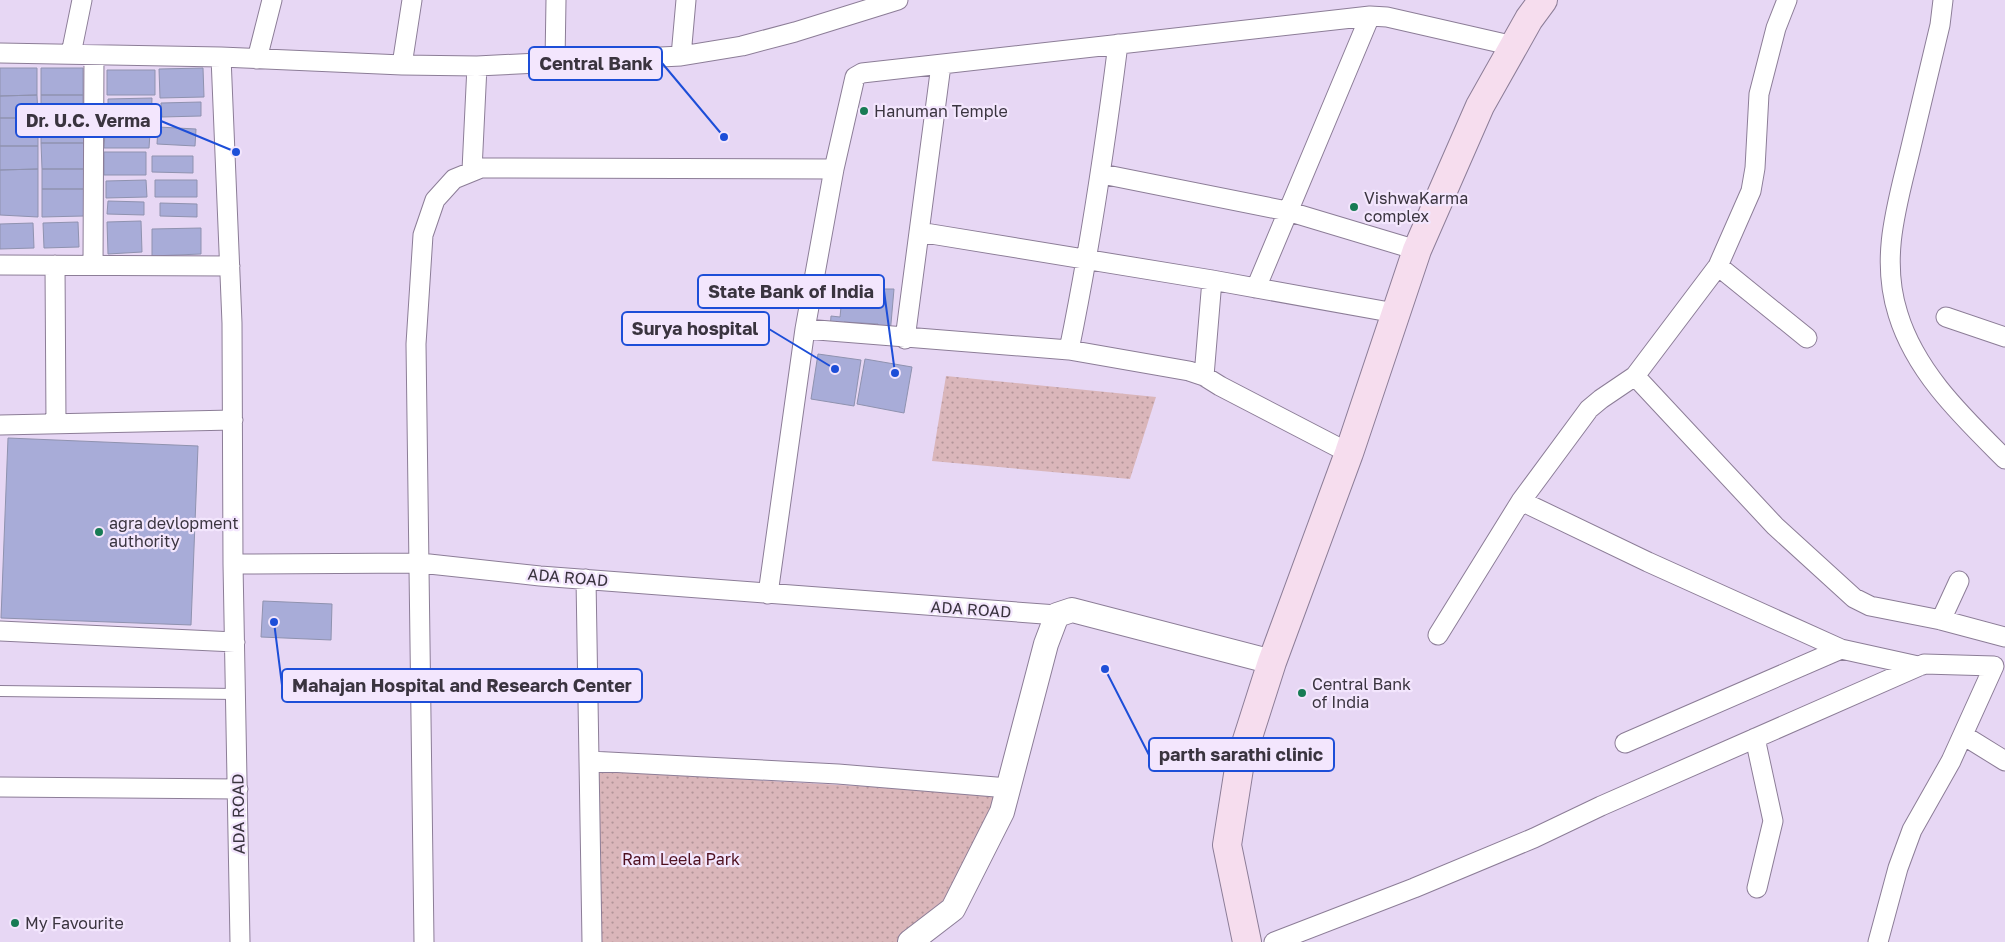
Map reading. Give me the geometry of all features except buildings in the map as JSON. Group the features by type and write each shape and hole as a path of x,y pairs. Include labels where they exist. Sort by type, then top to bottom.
{"main road":[{"path":"1247,942 1227,845 1240,762 1272,662 1349,453 1417,250 1480,106 1543,0"}],"street":[{"path":"71,54 82,0"},
{"path":"257,59 272,0"},
{"path":"402,65 412,0"},
{"path":"555,62 556,0"},
{"path":"681,56 686,0"},
{"path":"0,53 221,57 402,65 477,66 681,56 768,39 898,0"},
{"path":"1438,635 1521,501 1589,409 1635,376 1718,266 1751,190 1755,168 1759,94 1776,28 1787,0"},
{"path":"1943,0 1940,25 1891,226 1889,276 1898,315 1922,365 1957,411 2005,459"},
{"path":"768,594 805,330 834,169 855,77 862,73 1370,16 1387,17 1514,46"},
{"path":"1256,288 1286,212 1370,16"},
{"path":"1069,350 1088,260 1102,174 1118,44"},
{"path":"93,265 94,55"},
{"path":"221,57 230,266 233,564"},
{"path":"905,339 941,65"},
{"path":"472,170 477,66"},
{"path":"424,942 416,344 423,235 435,200 454,179 472,170 834,169"},
{"path":"1102,174 1286,212 1417,250"},
{"path":"919,232 1212,280 1395,313"},
{"path":"0,265 230,266"},
{"path":"55,265 56,424"},
{"path":"1718,266 1807,338"},
{"path":"1204,376 1212,280"},
{"path":"1946,317 2005,337"},
{"path":"805,330 1069,350 1189,371 1204,376 1349,453"},
{"path":"1635,376 1775,526 1854,598 1870,606 1941,620 2005,637"},
{"path":"0,425 233,420"},
{"path":"1521,501 1648,562 1842,650 1918,666 1924,664 2000,660 1944,774 1912,830 1898,868 1878,942"},
{"name":"ADA ROAD","path":"240,942 233,564 420,563 768,594 1057,615 1072,610 1272,662"},
{"path":"586,579 592,942"},
{"path":"1941,620 1960,581"},
{"path":"910,942 953,909 1002,812 1046,644 1057,615"},
{"path":"0,631 235,642"},
{"path":"1625,743 1842,650"},
{"path":"1274,942 1414,888 1534,838 1924,664"},
{"path":"1963,735 2005,761"},
{"path":"1755,738 1773,821 1757,888"},
{"path":"589,761 838,774 1008,788"},
{"path":"0,787 238,789"}],"lane":[{"path":"0,691 236,694"}],"green space":[{"path":"946,376 1156,397 1130,479 932,461"},
{"name":"Ram Leela Park","path":"598,771 997,794 947,909 902,942 599,942"}],"place":[{"name":"Hanuman Temple","path":"864,111"},
{"name":"Central Bank","path":"724,137"},
{"name":"Dr. U.C. Verma","path":"236,152"},
{"name":"VishwaKarma complex","path":"1354,207"},
{"name":"Surya hospital","path":"835,369"},
{"name":"State Bank of India","path":"895,373"},
{"name":"agra devlopment authority","path":"99,532"},
{"name":"Mahajan Hospital and Research Center","path":"274,622"},
{"name":"parth sarathi clinic","path":"1105,669"},
{"name":"Central Bank of India","path":"1302,693"},
{"name":"My Favourite","path":"15,923"}]}
